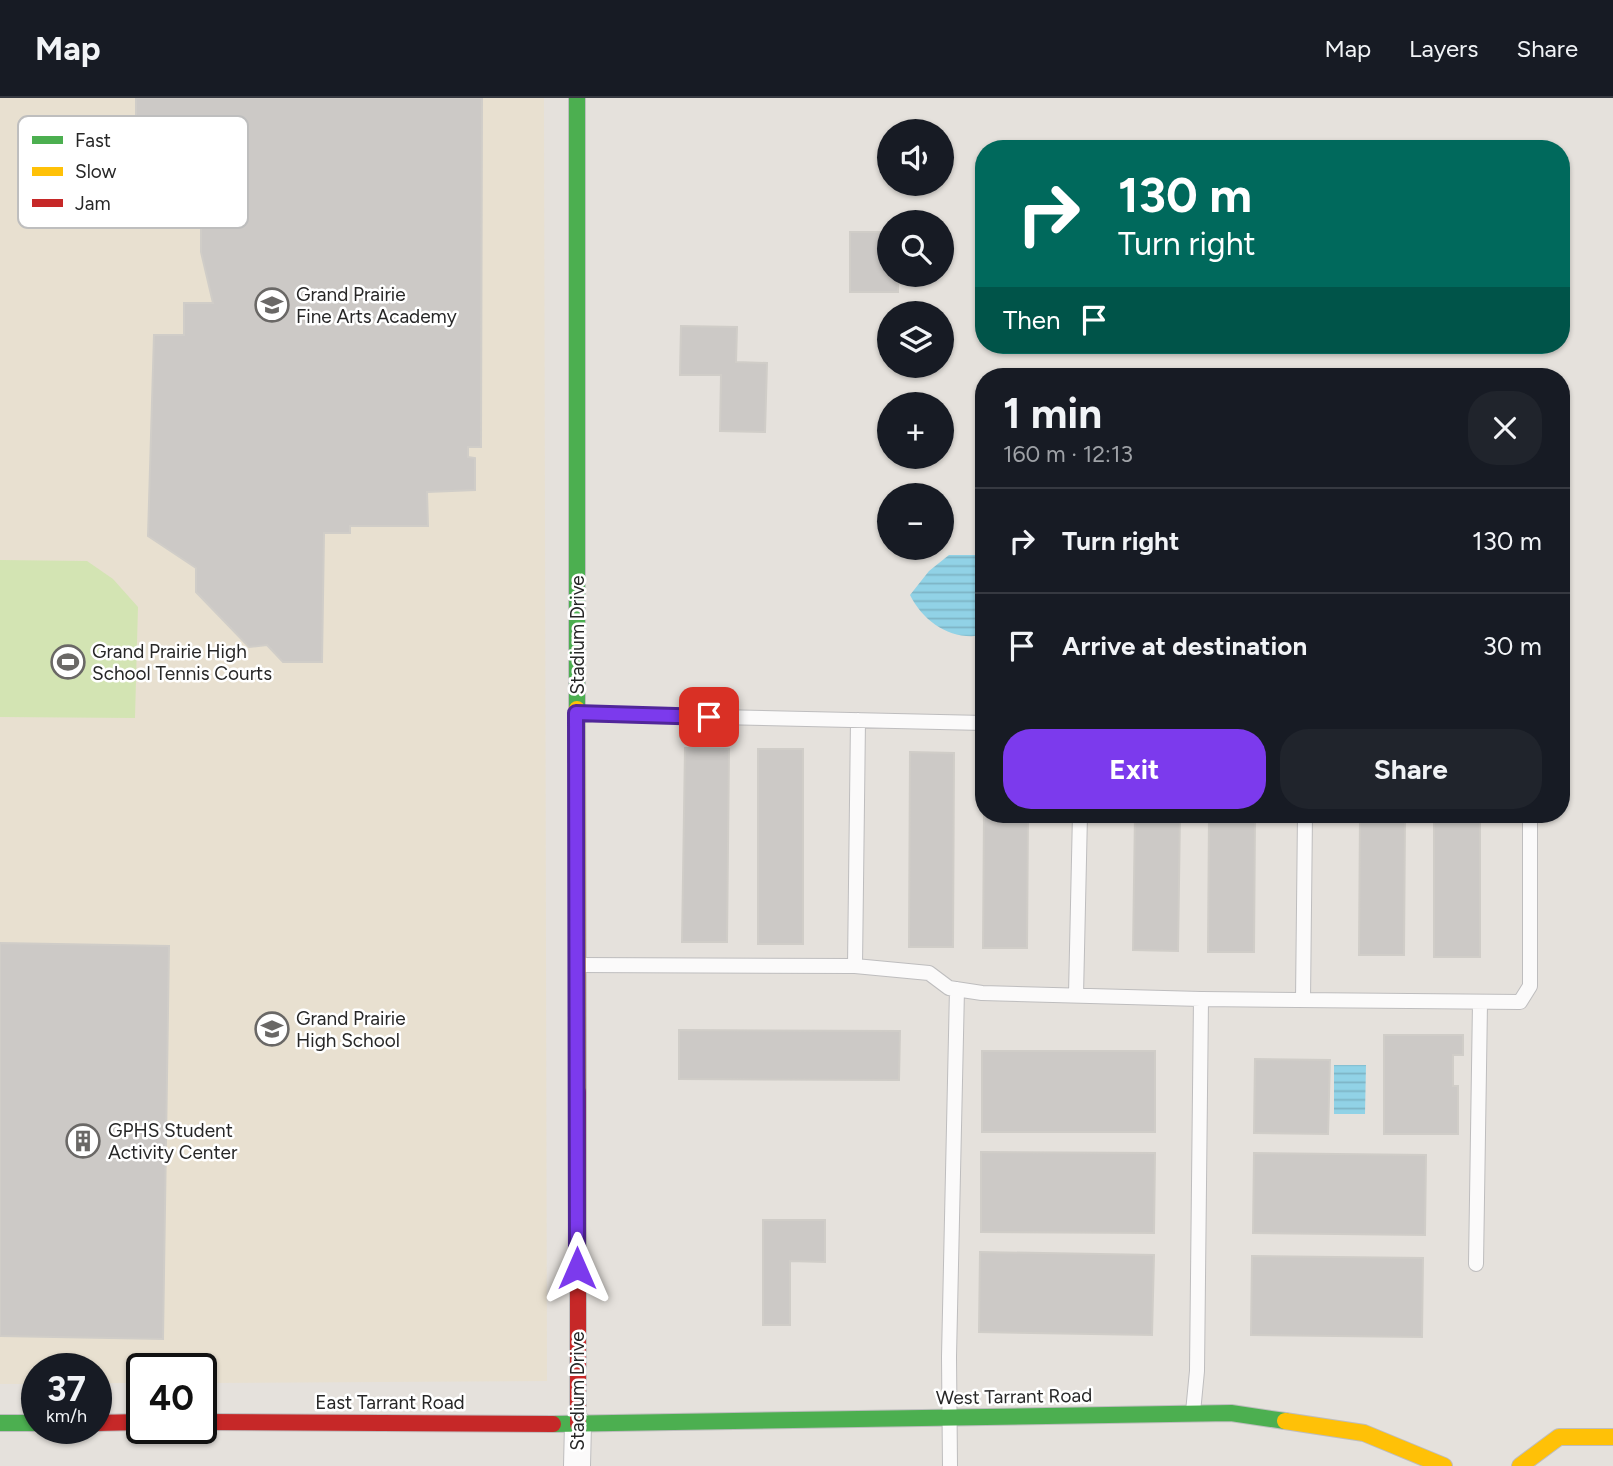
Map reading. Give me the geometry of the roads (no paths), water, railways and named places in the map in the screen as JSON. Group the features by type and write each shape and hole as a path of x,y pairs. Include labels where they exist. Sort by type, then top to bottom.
{"street":[{"name":"Stadium Drive","path":"577,98 578,1466"},
{"name":"West Tarrant Road","path":"578,1424 1231,1413 1364,1433 1444,1466"},
{"name":"East Tarrant Road","path":"217,1422 578,1424"},
{"path":"0,1423 21,1423"},
{"path":"1520,1466 1559,1437 1613,1437"}],"lane":[{"path":"576,713 975,723"},
{"path":"855,966 858,720"},
{"path":"1076,995 1080,823"},
{"path":"1303,1000 1305,823"},
{"path":"577,965 855,966 929,973 949,988 982,993 1201,999 1520,1002 1530,986 1530,823"},
{"path":"950,1466 948,1418 957,989"},
{"path":"1193,1414 1196,1371 1201,999"},
{"path":"1476,1264 1480,1003"}],"water":[{"path":"954,555 975,555 975,636 960,635 940,628 923,614 910,595 929,571 943,560 954,560"},
{"path":"1334,1065 1366,1065 1365,1114 1334,1114"}],"place":[{"name":"Grand Prairie Fine Arts Academy","path":"272,305"},
{"name":"Grand Prairie High School Tennis Courts","path":"68,662"},
{"name":"Grand Prairie High School","path":"272,1029"},
{"name":"GPHS Student Activity Center","path":"83,1141"}]}
